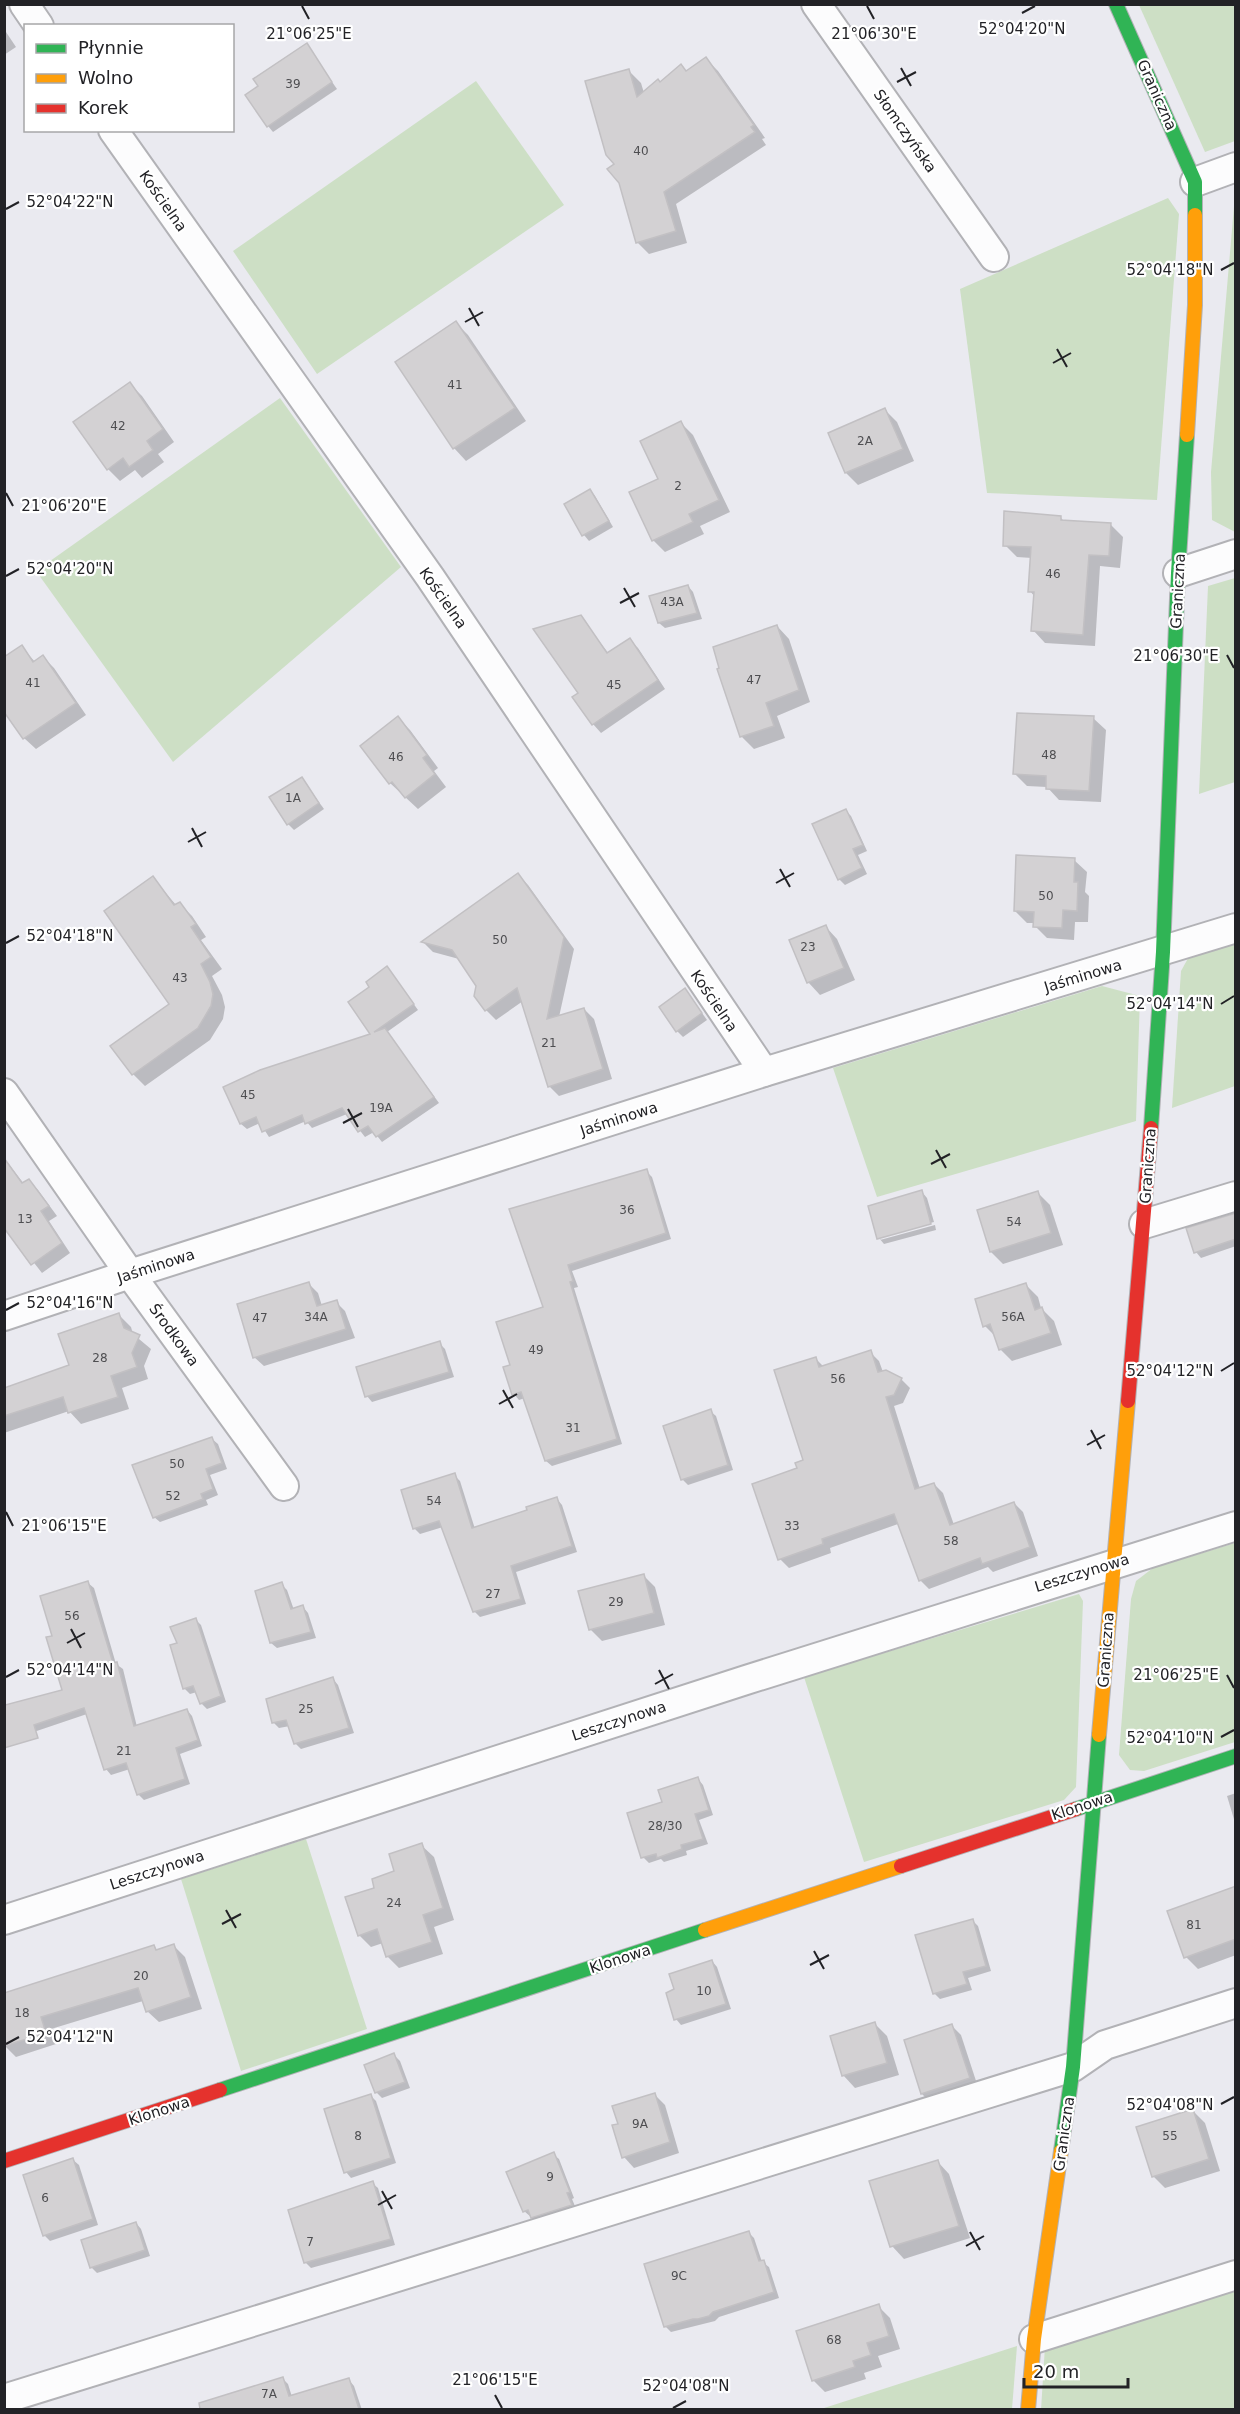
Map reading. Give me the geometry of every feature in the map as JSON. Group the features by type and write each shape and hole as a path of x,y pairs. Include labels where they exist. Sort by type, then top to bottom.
{"street":[{"path":"24,4 38,24"},
{"name":"Słomczyńska","path":"816,4 994,257"},
{"name":"Graniczna","path":"1028,2409 1034,2339 1073,2067 1113,1563 1144,1224 1163,952 1178,573 1195,305 1195,182 1116,4"},
{"name":"Kościelna","path":"114,132 430,577 727,1021 764,1072"},
{"path":"1195,182 1236,167"},
{"path":"1178,573 1236,554"},
{"name":"Jaśminowa","path":"4,1316 764,1072 1236,928"},
{"name":"Środkowa","path":"4,1093 130,1274 284,1486"},
{"path":"1144,1224 1236,1196"},
{"name":"Leszczynowa","path":"4,1920 746,1680 1236,1526"},
{"name":"Klonowa","path":"4,2161 1236,1756"},
{"path":"4,2399 1073,2067 1105,2045 1236,2003"},
{"path":"1034,2339 1236,2274"}],"green space":[{"path":"1139,5 1235,5 1235,141 1205,152"},
{"path":"476,81 564,205 317,374 233,251"},
{"path":"1235,195 1235,532 1212,520 1211,472"},
{"path":"1168,198 1179,214 1157,500 987,493 960,289"},
{"path":"280,398 401,567 173,762 36,571"},
{"path":"1235,578 1235,782 1199,794 1208,586"},
{"path":"1235,939 1235,1086 1172,1108 1181,971 1191,953"},
{"path":"1102,986 1140,996 1136,1121 877,1197 833,1068"},
{"path":"1235,1543 1235,1742 1144,1771 1130,1770 1119,1755 1131,1599 1136,1581 1153,1568"},
{"path":"1079,1594 1083,1601 1076,1787 1064,1800 864,1862 804,1677"},
{"path":"306,1839 367,2029 241,2071 181,1879"},
{"path":"1235,2286 1235,2409 1041,2410 1045,2346"},
{"path":"1017,2346 1012,2409 821,2409"}],"building":[{"path":"307,43 332,82 267,127 245,95 258,86 253,79"},
{"path":"706,57 754,125 751,127 755,132 664,192 676,231 636,243 619,183 607,169 614,164 606,155 585,81 629,69 637,97 658,79 660,82 681,64 686,71"},
{"path":"456,321 515,408 453,449 395,362"},
{"path":"130,382 163,429 147,441 153,450 129,467 123,458 107,470 73,422"},
{"path":"885,408 903,449 845,473 828,433"},
{"path":"681,421 719,500 689,514 693,522 652,541 629,492 658,479 640,441"},
{"path":"590,489 609,521 582,536 564,504"},
{"path":"1004,511 1061,516 1061,520 1111,523 1109,556 1089,555 1083,635 1031,631 1034,592 1028,592 1031,547 1003,546"},
{"path":"688,585 697,613 658,623 649,596"},
{"path":"581,615 607,653 630,638 658,680 592,725 572,697 578,693 533,629"},
{"path":"777,625 799,690 766,703 774,726 740,737 717,669 719,668 713,647"},
{"path":"22,645 33,662 43,655 76,703 23,739 4,712 4,657"},
{"path":"1017,713 1094,716 1089,791 1046,789 1046,776 1013,774"},
{"path":"398,716 427,755 423,758 435,774 405,798 392,782 389,784 360,746"},
{"path":"302,777 319,803 287,825 269,797"},
{"path":"846,809 863,845 853,849 862,868 838,880 812,824"},
{"path":"1016,855 1075,858 1074,882 1078,882 1077,911 1063,910 1062,928 1033,927 1034,912 1014,911"},
{"path":"518,873 564,937 547,1019 584,1008 603,1069 548,1087 517,988 485,1011 474,996 476,986 452,950 421,942"},
{"path":"153,876 174,905 180,902 196,924 191,927 211,957 201,964 213,994 211,1006 198,1028 132,1075 110,1046 169,1004 104,911"},
{"path":"826,925 844,968 807,983 789,940"},
{"path":"387,966 414,1004 374,1032 385,1028 434,1097 376,1137 368,1126 358,1132 342,1108 305,1124 302,1115 262,1132 256,1117 240,1124 223,1087 260,1070 370,1034 348,1002 369,987 366,982"},
{"path":"685,988 702,1013 676,1032 659,1007"},
{"path":"4,1158 22,1183 29,1179 49,1206 41,1211 62,1243 31,1265 4,1228"},
{"path":"647,1169 666,1233 568,1265 573,1281 570,1282 617,1439 545,1461 521,1392 512,1395 503,1367 510,1365 496,1322 543,1307 509,1209"},
{"path":"922,1190 931,1224 877,1239 868,1206"},
{"path":"1038,1191 1051,1233 990,1252 977,1210"},
{"path":"1236,1213 1236,1239 1194,1253 1186,1228"},
{"path":"309,1282 317,1306 337,1300 346,1329 253,1358 237,1304"},
{"path":"1026,1283 1035,1310 1042,1307 1051,1333 999,1350 990,1324 983,1327 975,1299"},
{"path":"119,1313 124,1328 140,1335 132,1353 137,1367 111,1376 118,1397 68,1413 63,1397 4,1416 4,1388 69,1365 58,1334"},
{"path":"440,1341 449,1372 365,1397 356,1367"},
{"path":"871,1350 878,1372 886,1370 902,1378 894,1395 886,1397 915,1489 934,1483 950,1525 1014,1502 1030,1547 982,1564 980,1558 919,1581 894,1514 822,1539 823,1544 778,1560 752,1484 797,1468 795,1463 803,1460 774,1370 816,1357 819,1367"},
{"path":"711,1409 728,1465 681,1480 663,1426"},
{"path":"212,1437 222,1463 206,1469 213,1489 201,1494 203,1499 153,1518 132,1465"},
{"path":"455,1473 472,1528 527,1510 526,1507 557,1497 572,1546 511,1566 521,1599 473,1612 439,1521 413,1529 401,1490"},
{"path":"644,1574 654,1613 589,1630 578,1591"},
{"path":"88,1581 113,1663 117,1662 134,1726 187,1709 198,1740 176,1748 185,1779 137,1795 126,1763 104,1770 84,1708 34,1725 38,1738 4,1748 5,1705 62,1690 46,1637 52,1636 40,1596"},
{"path":"282,1582 291,1609 303,1605 311,1632 270,1643 255,1591"},
{"path":"196,1618 221,1696 200,1704 193,1686 183,1689 170,1645 177,1643 170,1627"},
{"path":"333,1677 349,1728 294,1744 286,1720 272,1723 266,1699"},
{"path":"698,1777 709,1810 695,1814 703,1839 681,1845 682,1849 657,1858 656,1854 641,1858 627,1813 662,1802 658,1790"},
{"path":"422,1843 443,1908 423,1915 432,1942 386,1957 377,1929 358,1936 345,1897 374,1888 372,1879 394,1871 389,1854"},
{"path":"1236,1886 1236,1939 1184,1958 1167,1911"},
{"path":"973,1919 986,1966 963,1972 967,1984 933,1994 915,1935"},
{"path":"174,1944 191,1997 146,2012 138,1988 41,2017 46,2033 4,2046 4,1993 154,1945 156,1950"},
{"path":"712,1960 726,2004 674,2020 666,1993 674,1989 669,1974"},
{"path":"875,2022 887,2063 842,2076 830,2036"},
{"path":"952,2024 970,2078 921,2094 904,2040"},
{"path":"394,2053 405,2082 375,2093 364,2065"},
{"path":"655,2093 670,2142 622,2158 612,2125 618,2124 612,2106"},
{"path":"371,2094 391,2158 344,2173 324,2109"},
{"path":"1193,2109 1209,2159 1152,2177 1136,2127"},
{"path":"554,2152 570,2192 567,2193 572,2205 531,2218 528,2210 523,2212 506,2172"},
{"path":"73,2158 93,2219 43,2236 23,2175"},
{"path":"938,2160 959,2226 890,2247 869,2181"},
{"path":"373,2181 391,2239 304,2263 288,2210"},
{"path":"136,2222 145,2250 90,2268 81,2240"},
{"path":"749,2231 759,2261 764,2260 774,2292 713,2312 709,2316 664,2327 644,2264"},
{"path":"879,2304 889,2336 867,2343 871,2355 853,2361 855,2367 812,2381 796,2331"},
{"path":"283,2377 289,2396 349,2378 359,2409 200,2409 199,2403"}],"traffic: fast":[{"path":"1116,4 1195,182 1195,215"},
{"path":"1151,1128 1163,952 1178,573 1187,435"},
{"path":"1061,2151 1073,2067 1099,1735"},
{"path":"1076,1809 1236,1756"},
{"path":"220,2090 705,1930"}],"traffic: slow":[{"path":"1187,435 1195,305 1195,215"},
{"path":"1099,1735 1128,1401"},
{"path":"705,1930 901,1866"},
{"path":"1028,2410 1034,2339 1061,2151"}],"traffic: jam":[{"path":"1128,1401 1151,1128"},
{"path":"901,1866 1076,1809"},
{"path":"4,2161 220,2090"}]}
